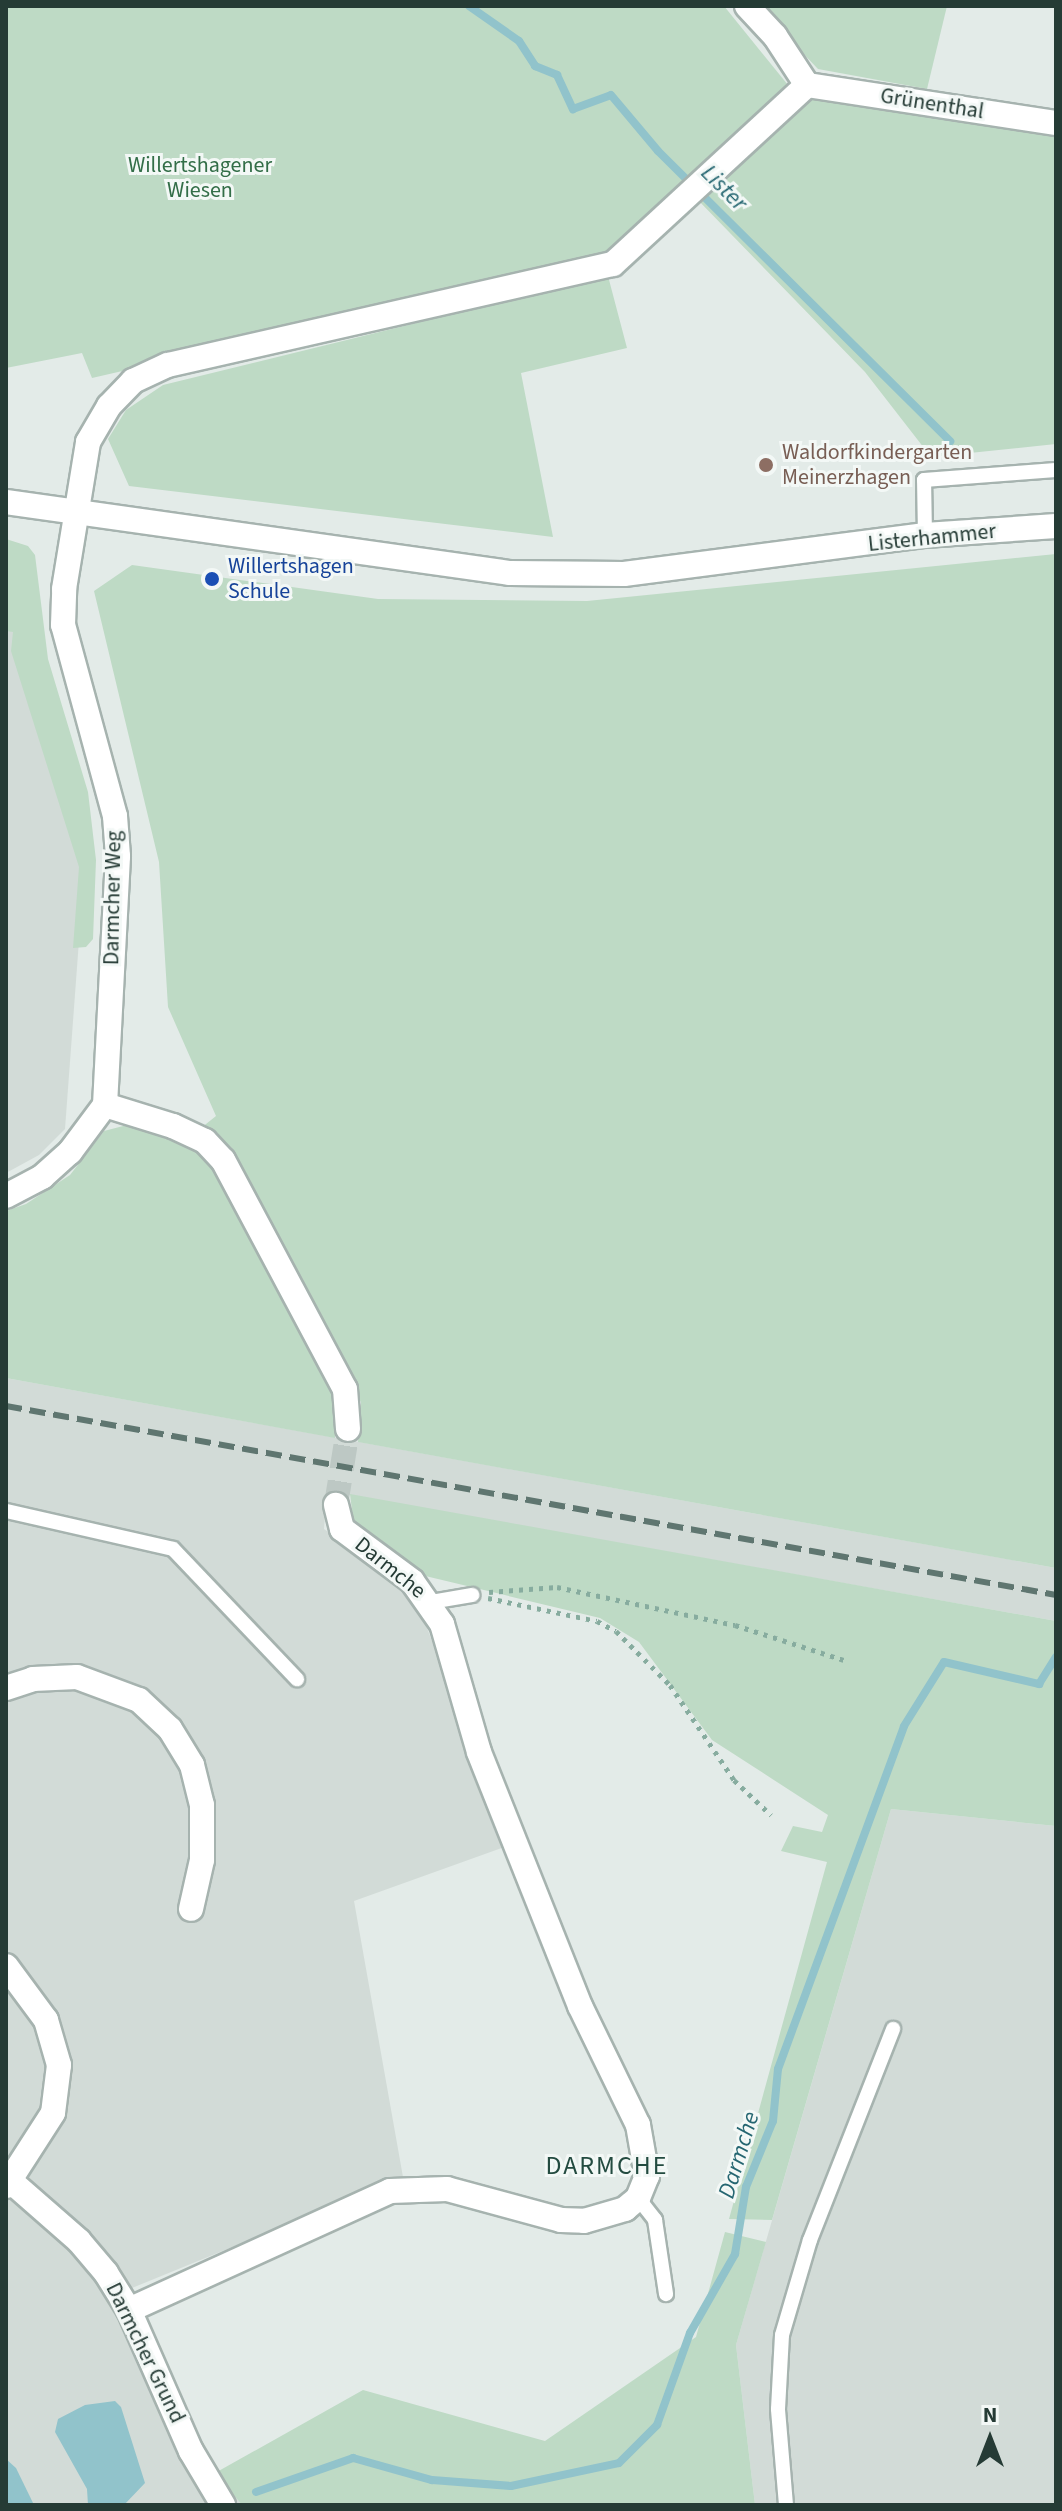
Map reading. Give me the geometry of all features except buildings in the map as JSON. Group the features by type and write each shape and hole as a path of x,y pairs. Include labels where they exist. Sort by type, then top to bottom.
{"street":[{"path":"747,6 775,36 807,85"},
{"name":"Grünenthal","path":"807,85 1056,123"},
{"name":"Darmcher Weg","path":"105,1105 118,856 101,758 63,625 88,442 109,406 133,381 168,365 613,264 807,85"},
{"name":"Listerhammer","path":"6,502 510,573 624,574 808,553 925,535 1056,526"},
{"path":"6,1196 42,1177 70,1152 105,1105 173,1126 205,1141 223,1160 345,1389 348,1429"},
{"name":"Darmche","path":"336,1505 342,1529 412,1581 431,1602 490,1781 580,2006 638,2125 647,2176 638,2198"},
{"path":"6,1688 33,1679 77,1677 139,1700 170,1729 192,1765 202,1805 202,1860 191,1909"},
{"name":"Darmcher Grund","path":"6,1966 46,2020 59,2065 53,2113 8,2182 79,2241 129,2310 191,2451 223,2505"},
{"path":"129,2310 390,2191 447,2189 561,2220 584,2221 625,2209 638,2198"}],"lane":[{"path":"925,535 924,480 1056,470"},
{"path":"6,1511 173,1549 297,1679"},
{"path":"431,1602 472,1595"},
{"path":"786,2505 778,2409 782,2335 810,2240 893,2029"},
{"path":"638,2198 655,2220 666,2294"}],"path":[{"path":"472,1595 557,1587 735,1625 844,1660"},
{"path":"472,1595 597,1621 616,1631 651,1662 734,1780 771,1815"}],"shaded area":[{"path":"6,555 86,846 65,1129 39,1155 6,1173"},
{"path":"6,1378 1056,1568 1056,1621 327,1491 324,1529 414,1594 510,1845 354,1901 403,2177 132,2288 215,2473 242,2505 6,2505"},
{"path":"891,1809 1056,1826 1056,2505 755,2505 736,2345"}],"green space":[{"name":"Willertshagener Wiesen","path":"6,6 724,6 788,85 632,246 583,265 92,378 82,353 6,368"},
{"path":"758,6 947,6 927,89 818,69"},
{"path":"809,93 1056,129 1056,444 931,457 865,372 696,198"},
{"path":"608,276 627,348 521,373 553,537 129,486 108,439 126,410 163,385"},
{"path":"6,539 28,546 35,555 48,659 88,792 96,860 93,939 86,947 73,948 79,867 11,651 13,632 6,631"},
{"path":"1056,554 1056,1568 358,1442 361,1403 352,1377 228,1151 201,1128 216,1116 168,1007 159,862 94,591 132,565 378,599 587,601"},
{"path":"127,1125 196,1146 218,1168 335,1390 335,1438 6,1378 6,1211 26,1204 70,1175 104,1131"},
{"path":"350,1494 1056,1621 1056,1826 891,1809 772,2220 729,2219 827,1862 781,1851 793,1826 822,1832 828,1815 712,1740 639,1642 600,1618 417,1574 354,1527"},
{"path":"725,2232 766,2242 736,2345 755,2505 242,2505 215,2473 363,2390 545,2441 696,2337"}],"water":[{"path":"115,2401 121,2407 145,2483 124,2505 88,2505 87,2489 55,2432 58,2419 85,2405"},
{"path":"6,2459 16,2468 34,2505 6,2505"}],"waterway":[{"name":"Lister","path":"469,6 519,41 535,66 557,75 573,109 611,95 658,151 950,441"},
{"name":"Darmche","path":"256,2492 353,2458 432,2480 511,2486 619,2463 657,2425 690,2333 735,2254 746,2187 773,2121 778,2069 904,1726 944,1662 1039,1684 1056,1657"}],"tunnel":[{"path":"336,1505 348,1429"}],"railway":[{"path":"6,1406 1056,1595"}],"place":[{"name":"Waldorfkindergarten Meinerzhagen","path":"766,465"},
{"name":"Willertshagen Schule","path":"212,579"}],"district":[{"name":"DARMCHE","path":"607,2166"}]}
